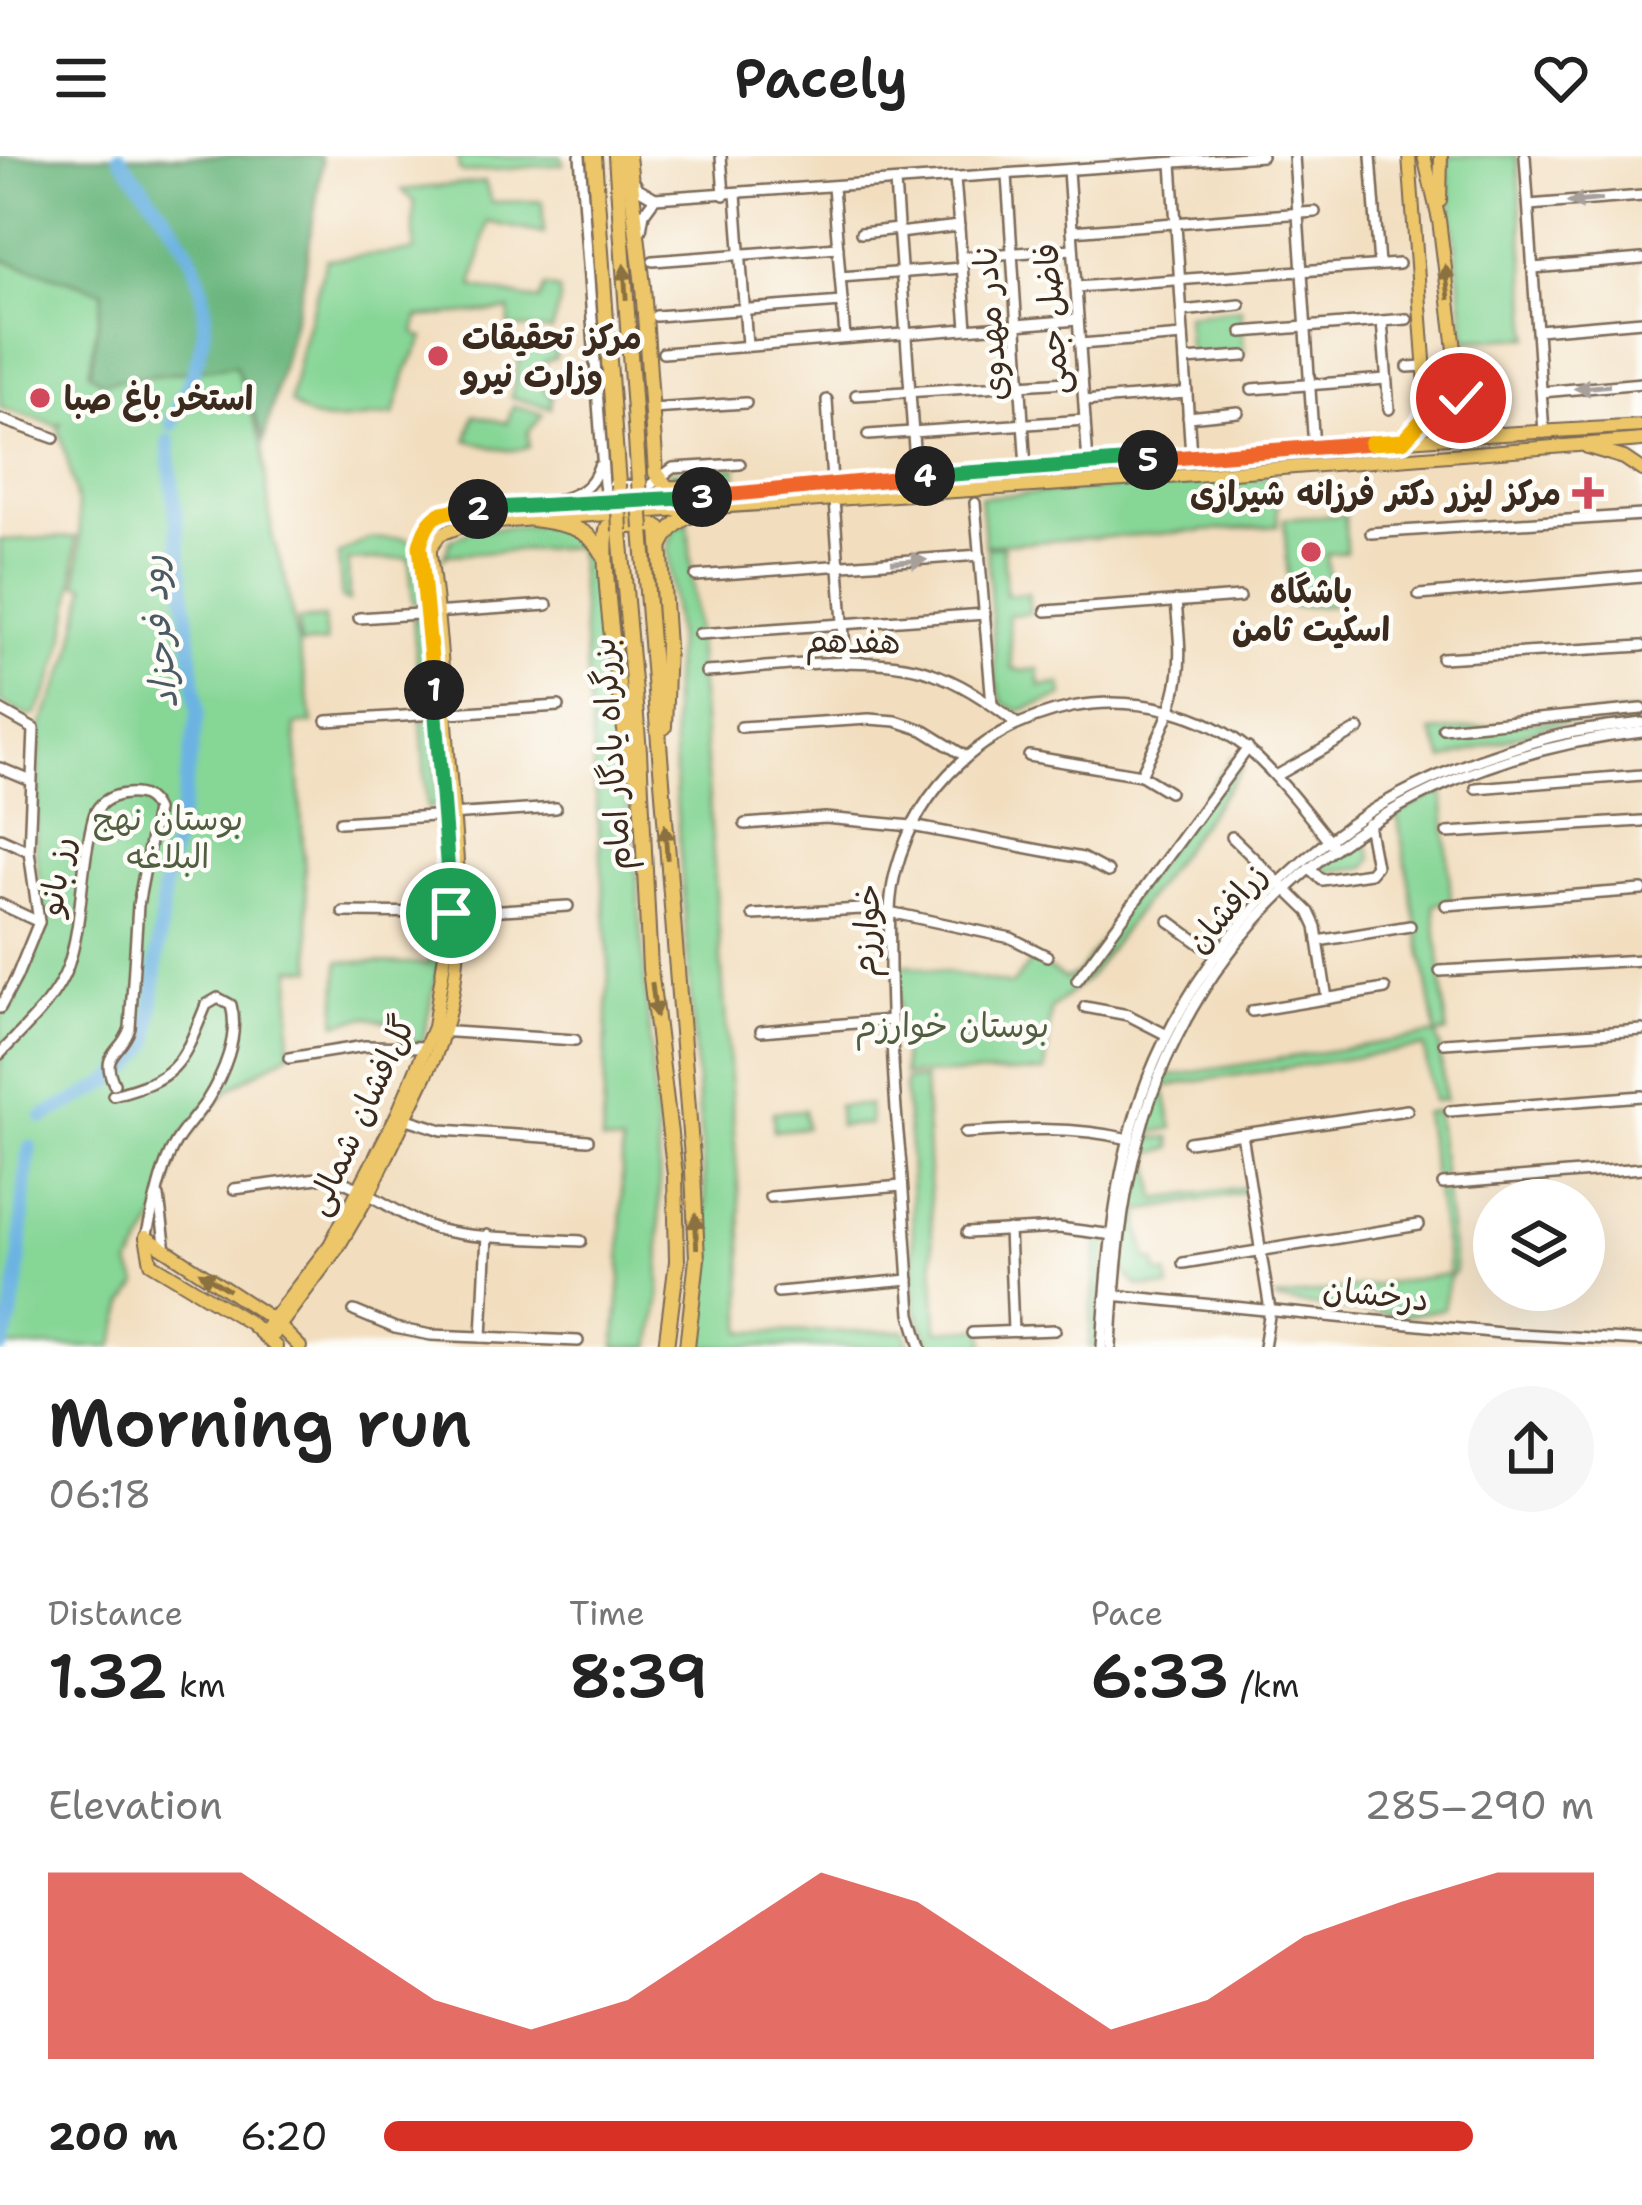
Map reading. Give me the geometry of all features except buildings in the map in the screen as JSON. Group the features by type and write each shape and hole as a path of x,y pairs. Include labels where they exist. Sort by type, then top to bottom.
{"highway":[{"name":"بزرگراه یادگار امام","path":"594,156 611,484 620,530 639,751 650,969 675,1175 677,1261 666,1347"},
{"name":"بزرگراه یادگار امام","path":"624,157 642,529 693,1171 697,1259 687,1347"},
{"path":"624,157 647,261 658,478 667,488 715,489 730,499"},
{"path":"661,545 684,517 730,499"},
{"path":"533,512 584,531 606,558"},
{"path":"639,799 627,749 606,558 608,527 656,526 661,545 667,646 661,768"}],"main road":[{"path":"1403,441 1423,419 1427,400 1408,156"},
{"path":"1424,156 1439,220 1461,398 1478,425 1504,435"},
{"path":"1439,220 1441,156"},
{"path":"1412,193 1417,175 1424,175 1431,187"},
{"path":"1427,400 1433,413 1444,416 1454,411 1461,398"},
{"path":"1642,426 916,476 730,499 533,512 463,510 465,526 533,512 607,503 730,499 834,500 1642,440"},
{"path":"1580,445 1624,458 1642,470"},
{"name":"گل‌افشان شمالی","path":"433,612 420,546 425,527 432,517 463,510"},
{"name":"گل‌افشان شمالی","path":"268,1342 276,1323 338,1247 439,1031 456,913 430,548 440,534 465,526"},
{"name":"گل‌افشان شمالی","path":"402,1117 427,1047 439,1031"},
{"path":"146,1237 276,1323 300,1347"},
{"path":"146,1237 152,1263 250,1323 268,1342"}],"street":[{"path":"580,156 602,455 611,484 607,503"},
{"path":"721,156 741,254 747,345"},
{"name":"نادر مهدوی","path":"1017,156 1012,253 1026,468"},
{"path":"624,157 635,184 655,198 1262,156"},
{"path":"1294,156 1314,448"},
{"path":"1371,156 1379,265"},
{"path":"1526,156 1544,433"},
{"path":"1179,160 1176,223 1191,457"},
{"name":"فاضل جمی","path":"1068,170 1088,464"},
{"path":"956,178 967,328"},
{"path":"895,183 916,476"},
{"path":"833,187 845,338"},
{"path":"1529,205 1642,196"},
{"path":"655,198 642,220 647,261 838,247"},
{"path":"1072,231 1315,212"},
{"path":"861,233 959,226"},
{"path":"841,277 1073,249"},
{"path":"1533,268 1642,259"},
{"path":"1076,287 1399,263"},
{"path":"656,316 842,302"},
{"path":"1182,311 1240,305"},
{"path":"663,352 1078,320"},
{"path":"1242,332 1407,320"},
{"path":"1382,321 1388,409"},
{"path":"1538,330 1642,321"},
{"path":"1080,344 1183,336"},
{"path":"1185,360 1244,356"},
{"path":"1408,367 1424,366"},
{"path":"1252,389 1386,379"},
{"path":"856,395 1082,381"},
{"path":"1542,392 1642,383"},
{"path":"1084,401 1187,393"},
{"path":"827,400 832,483"},
{"path":"651,410 746,403"},
{"path":"1189,417 1238,412"},
{"path":"0,419 54,437"},
{"path":"868,434 1085,420"},
{"path":"533,512 586,488 596,476 602,455"},
{"path":"611,484 649,486 673,468 740,464"},
{"path":"834,500 846,663"},
{"path":"975,503 992,704"},
{"path":"1371,533 1642,514"},
{"path":"696,576 980,555"},
{"path":"1419,596 1642,576"},
{"path":"1046,611 1240,597"},
{"path":"1141,776 1170,711 1178,680 1176,602"},
{"path":"359,618 547,605"},
{"path":"699,634 985,614"},
{"path":"1442,658 1642,646"},
{"name":"هفدهم","path":"706,672 890,663 926,670 992,704 1017,724"},
{"name":"خوارزم","path":"919,1346 911,1314 892,1078 889,912 896,871 912,826 933,793 965,756 1017,724 1050,712 1113,702 1200,721 1248,748 1332,844"},
{"path":"327,721 559,706"},
{"path":"1443,728 1642,709"},
{"path":"0,710 30,724 35,734 29,851 39,922 0,1008"},
{"path":"741,727 896,721 922,730 965,756"},
{"name":"زرافشان","path":"1107,1347 1119,1183 1148,1079 1167,1035 1248,916 1332,844 1413,799 1504,760 1642,728"},
{"name":"زرافشان","path":"1115,1235 1142,1126 1175,1040 1224,962 1282,887 1310,868 1353,823 1411,790 1557,735 1642,728"},
{"path":"1276,776 1359,729"},
{"path":"1078,980 1248,748"},
{"path":"1029,755 1141,776 1169,792"},
{"path":"0,768 32,781"},
{"path":"1476,788 1642,775"},
{"name":"رز بانو","path":"0,1054 52,996 67,970 94,813 109,798 136,793 151,800 156,810 138,905 130,1028 110,1058 113,1090 165,1078 194,1036 206,1005 218,998 231,1005 233,1033 205,1103 173,1146 158,1193"},
{"path":"340,822 556,808"},
{"path":"745,824 825,818 912,826 1082,858 1108,872"},
{"path":"1447,833 1642,820"},
{"path":"1310,868 1322,880 1370,873 1376,866 1368,824"},
{"path":"1232,837 1309,912 1316,927 1327,999"},
{"path":"0,838 29,851"},
{"path":"1446,905 1642,890"},
{"path":"0,904 39,922"},
{"path":"344,911 456,913 568,906"},
{"path":"753,915 861,909 889,912 1011,938 1047,956"},
{"path":"1169,921 1217,956"},
{"path":"1318,941 1410,926"},
{"path":"1440,971 1642,960"},
{"path":"0,970 16,978"},
{"path":"1252,1012 1385,989"},
{"path":"1085,1007 1128,1015 1167,1035"},
{"path":"761,1031 891,1020"},
{"path":"1444,1042 1642,1030"},
{"path":"439,1031 575,1040"},
{"path":"289,1058 365,1046 427,1047"},
{"path":"1450,1111 1642,1096"},
{"path":"1190,1142 1407,1110"},
{"path":"402,1117 442,1130 588,1140"},
{"path":"965,1133 1047,1127 1130,1139"},
{"path":"1242,1134 1270,1310 1264,1347"},
{"path":"1443,1184 1642,1168"},
{"path":"234,1189 339,1179 404,1217 438,1229 581,1241"},
{"path":"770,1197 902,1186"},
{"path":"146,1237 158,1193"},
{"path":"158,1193 166,1251"},
{"path":"1183,1264 1419,1225"},
{"path":"967,1232 1059,1228 1115,1235"},
{"path":"1009,1230 1013,1331"},
{"path":"482,1337 487,1235"},
{"path":"778,1292 908,1280"},
{"name":"درخشان","path":"1110,1295 1501,1333 1642,1341"},
{"path":"353,1311 395,1328 431,1335 578,1341"},
{"path":"972,1333 1055,1330"},
{"path":"1500,1347 1501,1333"},
{"path":"252,1347 268,1342"}],"green space":[{"path":"0,156 320,156 303,283 264,440 235,366 102,382 90,373 103,291 0,259"},
{"path":"458,156 562,156 563,164 463,173"},
{"path":"1450,156 1517,156 1530,337 1466,340 1447,166"},
{"path":"485,182 491,202 542,201 544,234 488,222 473,287 539,301 545,287 559,290 551,331 509,327 509,310 418,317 415,334 424,338 406,372 394,415 339,421 301,412 290,402 326,259 414,251 414,202 402,190"},
{"name":"بوستان نهج البلاغه","path":"0,259 103,291 89,372 102,382 236,365 262,444 272,536 285,577 313,723 295,725 313,969 292,968 289,1053 228,1090 180,1146 162,1209 130,1266 138,1285 125,1304 113,1347 0,1347 0,1018 22,982 46,920 35,850 41,726 71,657 86,586 77,584 79,523 58,427 62,422 57,425 0,408"},
{"path":"1241,309 1244,352 1189,357 1186,315"},
{"path":"554,344 556,357 544,362 551,408 511,397 519,359 527,349"},
{"path":"513,406 543,414 528,432 529,447 506,450 467,440 474,415 507,423"},
{"path":"736,467 737,483 667,484 664,477 672,471"},
{"path":"1276,476 1278,526 985,545 980,497"},
{"path":"1345,515 1346,552 1327,554 1331,606 1290,607 1284,519"},
{"path":"688,522 742,1238 743,1332 905,1331 908,1342 901,1347 699,1347 706,1207 676,798 672,702 676,638 668,548 674,528"},
{"path":"540,525 575,531 590,541 599,558 637,876 659,1162 660,1296 651,1347 615,1347 621,1278 622,1144 602,1142 609,963 577,547 443,559 450,541 472,530"},
{"path":"76,537 62,651 36,714 29,716 0,702 0,540"},
{"path":"406,538 417,547 423,601 413,603 409,558 348,561 349,601 342,599 338,555 368,539"},
{"path":"1003,546 1006,595 1028,593 1030,613 1008,615 1012,668 1038,669 1040,686 1061,684 1063,696 1018,711 1002,702 996,680 987,547"},
{"path":"413,616 424,624 430,702 420,707"},
{"path":"324,618 326,643 300,645 298,620"},
{"path":"1642,711 1642,715 1547,726 1444,760 1431,732"},
{"path":"421,719 432,720 438,806 427,808"},
{"name":"بوستان خوارزم","path":"1233,756 1243,767 1088,978 1051,1009 1045,1072 904,1075 896,971 902,964 1012,985 1033,959 1065,979 1077,974"},
{"path":"1443,791 1451,900 1434,905 1447,1032 1436,1035 1445,1100 1433,1101 1424,1047 1166,1086 1173,1128 1149,1133 1151,1138 1170,1137 1172,1148 1150,1154 1157,1199 1246,1187 1247,1192 1140,1211 1148,1260 1156,1261 1158,1273 1167,1274 1169,1288 1137,1286 1124,1266 1124,1244 1142,1141 1164,1077 1436,1034 1397,813"},
{"path":"1364,830 1372,859 1366,867 1324,872 1322,864"},
{"path":"433,916 443,922 422,1044 407,1041 404,1027 367,1017 336,1023 339,961 429,964"},
{"path":"924,1079 937,1331 984,1328 985,1347 931,1347 915,1307 904,1087 906,1080"},
{"path":"869,1105 870,1124 839,1126 838,1106"},
{"path":"804,1110 806,1128 774,1131 773,1112"},
{"path":"1436,1111 1455,1271 1443,1309 1402,1316 1277,1301 1449,1274 1424,1113"},
{"path":"1098,1235 1107,1241 1099,1347 1089,1347"}],"waterway":[{"name":"رود فرحزاد","path":"119,156 185,246 203,296 205,324 199,354 172,424"},
{"name":"رود فرحزاد","path":"43,1117 116,1077 149,1042 164,888 198,712 169,441"},
{"name":"رود فرحزاد","path":"2,1347 15,1298 30,1147"}],"place":[{"name":"مرکز تحقیقات وزارت نیرو","path":"438,356"},
{"name":"استخر باغ صبا","path":"40,398"},
{"name":"مرکز لیزر دکتر فرزانه شیرازی","path":"1588,493"},
{"name":"باشگاه اسکیت ثامن","path":"1311,552"}],"route":[{"path":"451,913 420,546 432,517 463,510 650,501 1403,441 1426,414 1427,400 1430,411 1444,416 1454,411 1461,398"}]}
